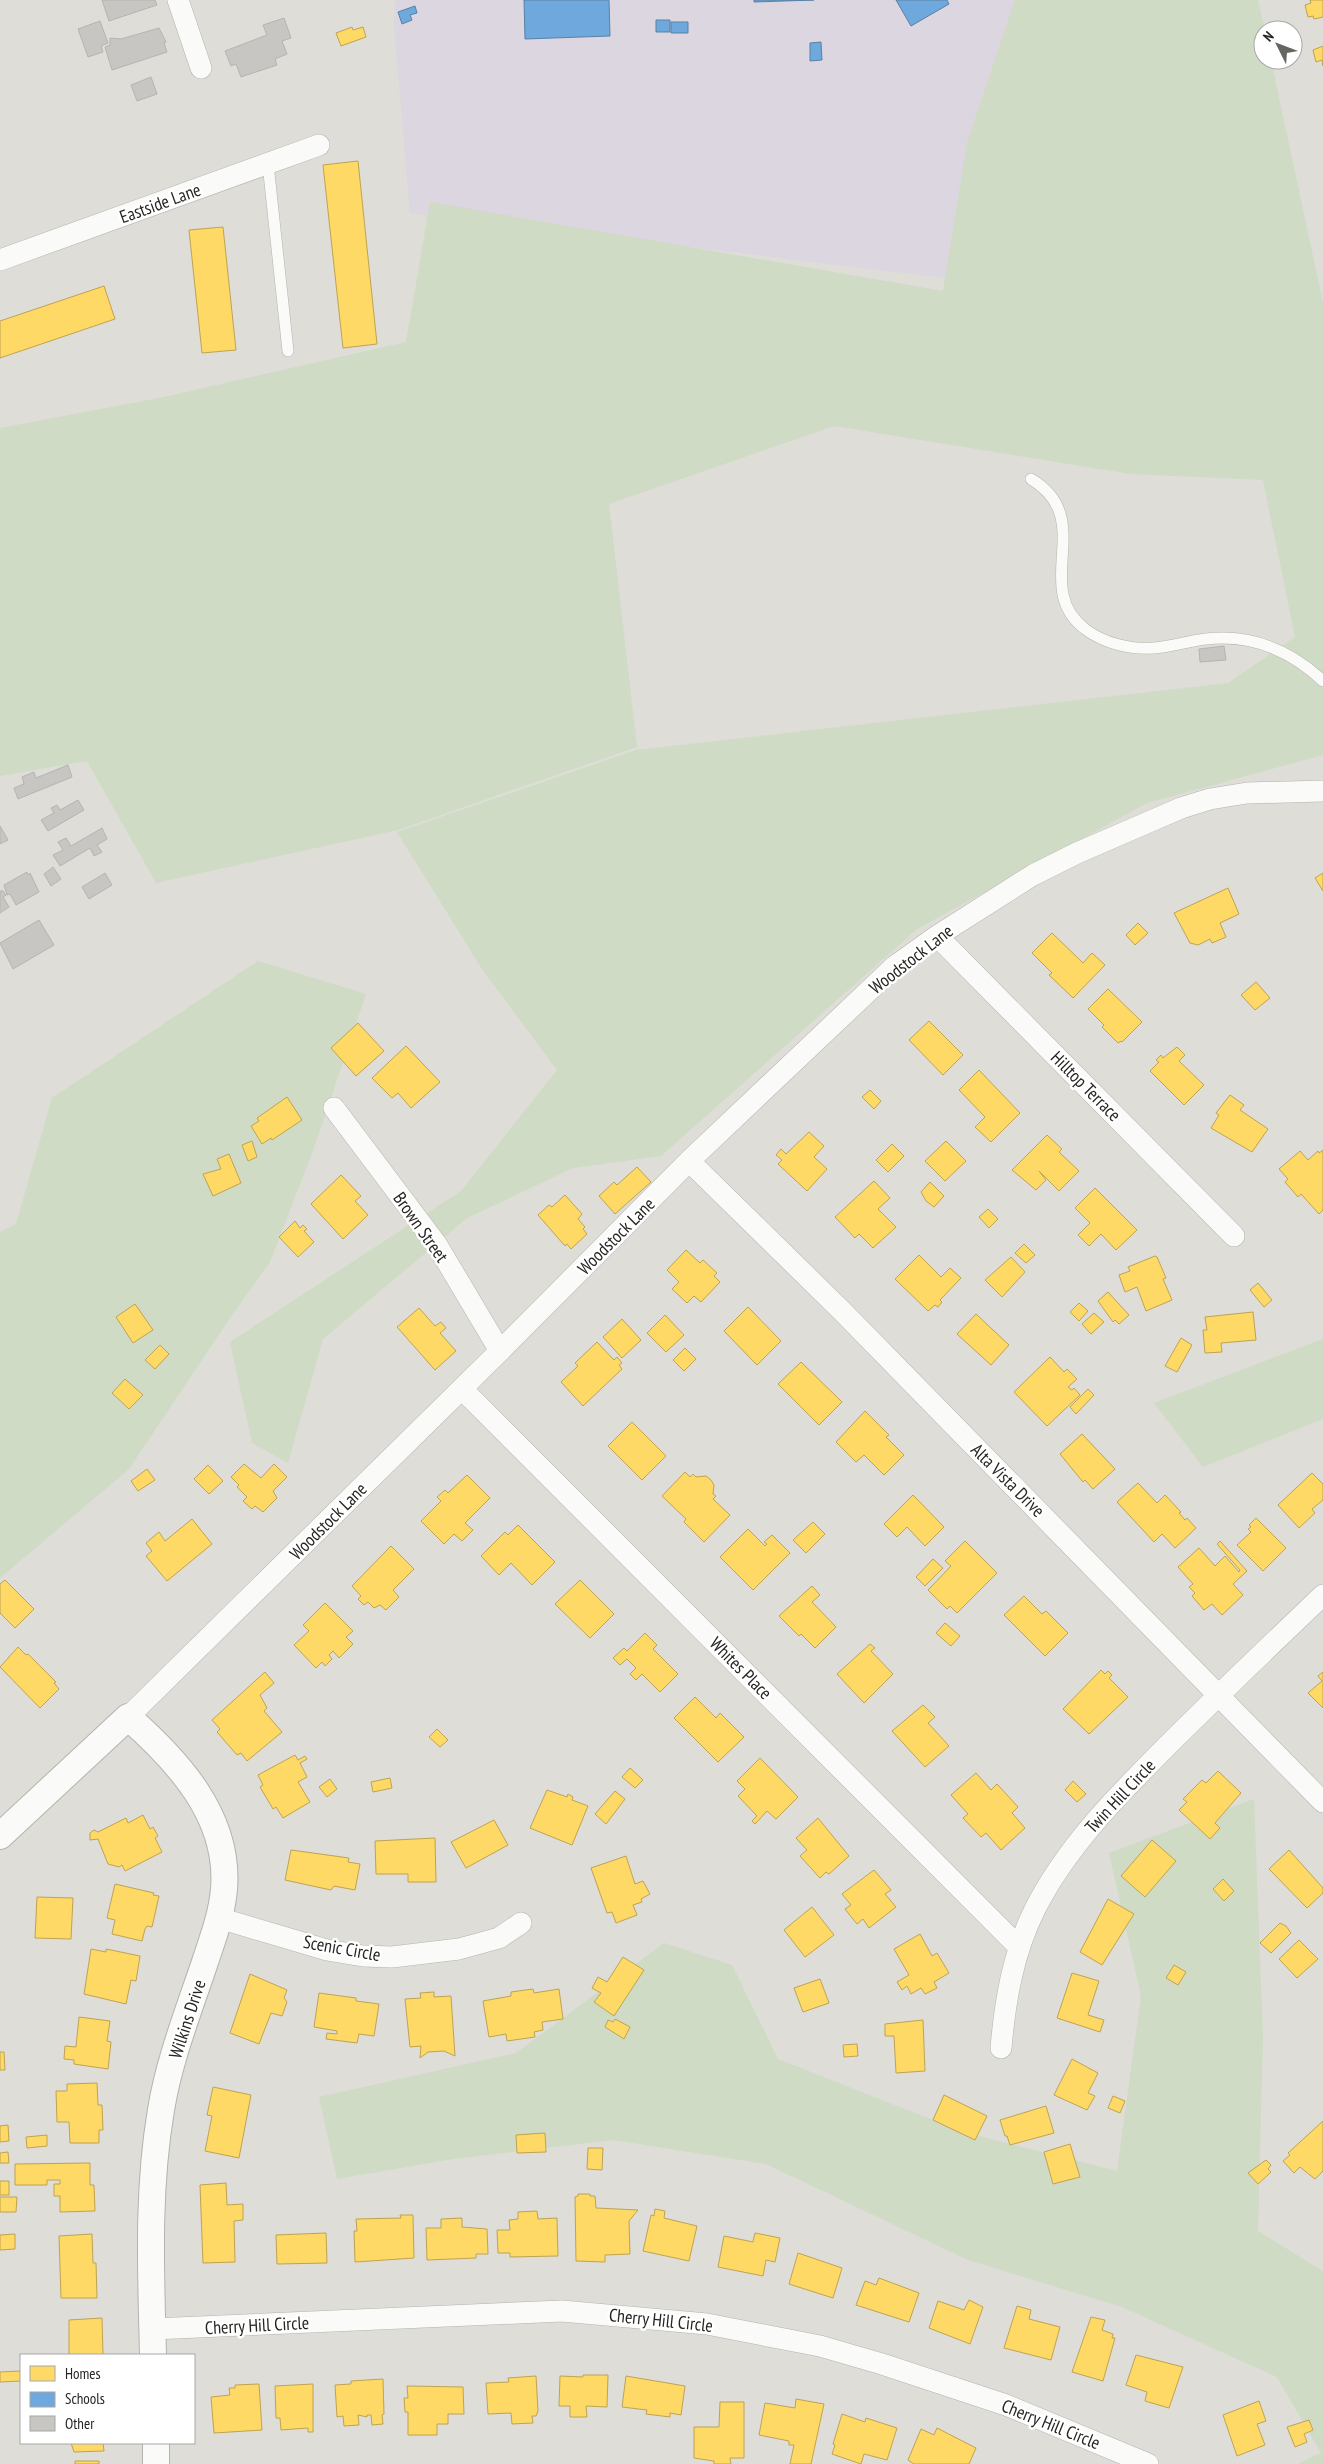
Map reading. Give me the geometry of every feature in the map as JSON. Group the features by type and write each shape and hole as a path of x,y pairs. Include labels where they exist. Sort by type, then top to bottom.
{"street":[{"path":"178,0 201,68"},
{"name":"Eastside Lane","path":"0,260 319,145"},
{"name":"Woodstock Lane","path":"0,1836 128,1717 462,1389 689,1162 895,966 937,936 1033,875 1077,853 1181,808 1210,799 1247,793 1323,791"},
{"name":"Hilltop Terrace","path":"937,936 1234,1236"},
{"name":"Brown Street","path":"334,1108 436,1245 500,1351"},
{"name":"Alta Vista Drive","path":"689,1162 842,1311 1323,1802"},
{"name":"Whites Place","path":"462,1389 1019,1947"},
{"name":"Twin Hill Circle","path":"1001,2048 1004,2014 1019,1947 1034,1910 1046,1888 1079,1840 1142,1770 1323,1595"},
{"name":"Wilkins Drive","path":"128,1717 160,1745 185,1774 206,1806 218,1832 224,1860 224,1889 219,1918 176,2049 161,2108 153,2163 150,2219 153,2354"},
{"name":"Scenic Circle","path":"219,1918 327,1950 363,1956 392,1957 459,1949 499,1938 521,1923"},
{"name":"Cherry Hill Circle","path":"152,2329 562,2311 707,2324 820,2346 882,2364 1006,2405 1148,2464"},
{"path":"156,2444 156,2464"}],"lane":[{"path":"268,164 288,351"},
{"path":"1031,479 1043,486 1052,496 1061,514 1064,531 1061,587 1065,604 1073,618 1086,630 1106,640 1129,647 1153,648 1206,639 1230,638 1266,644 1298,661 1323,681"}],"shaded area":[{"path":"395,0 1224,0 1095,296 410,213 394,26"}],"green space":[{"path":"1015,0 1258,0 1263,20 1253,20 1253,70 1273,70 1323,303 1323,755 1147,803 917,929 661,1156 573,1168 467,1218 323,1339 288,1463 252,1443 230,1342 461,1191 557,1070 482,969 397,832 636,750 1228,683 1295,637 1263,480 1131,474 834,426 609,504 637,747 398,830 156,883 87,761 0,776 0,428 164,397 406,342 430,202 943,291 967,143"},
{"path":"258,961 366,994 315,1145 270,1262 232,1315 129,1469 0,1578 0,1232 16,1224 52,1098"},
{"path":"1323,1339 1323,1419 1203,1467 1154,1403"},
{"path":"1254,1799 1263,2037 1258,2231 1323,2271 1323,2464 1298,2464 1321,2453 1277,2377 1122,2307 968,2260 766,2164 613,2140 453,2159 337,2179 319,2097 516,2053 664,1943 732,1965 778,2059 963,2132 1117,2171 1141,1996 1109,1853"}],"building: Homes":[{"path":"1310,0 1323,0 1323,17 1314,19 1313,16 1308,17 1305,5 1311,3"},
{"path":"352,27 353,30 363,27 366,37 341,46 336,33"},
{"path":"1323,46 1323,66 1322,60 1316,62 1313,50"},
{"path":"358,161 377,344 343,348 323,165"},
{"path":"223,227 236,350 202,353 189,230"},
{"path":"104,286 115,319 0,358 0,321"},
{"path":"1323,873 1323,891 1315,878"},
{"path":"1228,888 1239,914 1220,923 1226,937 1212,943 1210,939 1198,945 1190,943 1174,913"},
{"path":"1138,923 1148,933 1135,945 1126,935"},
{"path":"1052,933 1083,963 1092,953 1105,965 1073,998 1049,975 1052,973 1032,953"},
{"path":"1256,982 1270,998 1255,1010 1241,995"},
{"path":"1108,989 1142,1022 1122,1042 1118,1043 1088,1009"},
{"path":"929,1021 963,1055 943,1075 909,1040"},
{"path":"358,1023 384,1051 356,1076 331,1048"},
{"path":"406,1046 440,1082 411,1108 398,1093 392,1098 372,1078"},
{"path":"1177,1047 1185,1055 1179,1061 1204,1085 1184,1105 1150,1071 1159,1062 1156,1060 1161,1055 1163,1058"},
{"path":"979,1070 1020,1113 991,1142 975,1127 985,1117 959,1090"},
{"path":"870,1090 881,1101 874,1109 862,1097"},
{"path":"1230,1095 1244,1105 1240,1110 1268,1129 1252,1152 1211,1128 1219,1115 1216,1113"},
{"path":"287,1097 302,1120 272,1140 271,1138 262,1144 251,1126 259,1121 257,1118"},
{"path":"809,1132 824,1146 814,1157 827,1169 807,1191 778,1164 782,1160 776,1155 781,1149 786,1154"},
{"path":"1047,1135 1062,1149 1059,1152 1079,1171 1059,1191 1039,1171 1046,1180 1036,1190 1012,1170"},
{"path":"252,1141 257,1157 248,1161 242,1145"},
{"path":"946,1141 966,1161 945,1181 925,1161"},
{"path":"892,1144 904,1156 888,1172 876,1160"},
{"path":"1323,1150 1323,1210 1319,1214 1301,1194 1298,1197 1285,1182 1288,1179 1279,1169 1300,1151 1308,1160 1318,1151 1319,1153"},
{"path":"229,1154 241,1183 213,1196 203,1174 221,1169 217,1159"},
{"path":"637,1167 651,1182 615,1214 599,1196 614,1182 617,1185"},
{"path":"341,1175 361,1196 355,1201 368,1215 343,1239 311,1204"},
{"path":"874,1181 890,1198 878,1209 896,1227 873,1248 859,1234 855,1238 835,1217"},
{"path":"930,1182 944,1196 934,1207 926,1201 921,1192"},
{"path":"1095,1188 1137,1230 1116,1250 1101,1234 1089,1246 1078,1235 1090,1223 1075,1208"},
{"path":"565,1195 582,1214 578,1219 585,1227 583,1229 587,1234 571,1249 567,1244 565,1246 538,1215 549,1205 552,1207"},
{"path":"988,1209 998,1219 989,1228 979,1217"},
{"path":"295,1221 300,1228 303,1225 307,1229 304,1231 314,1242 298,1257 279,1237"},
{"path":"1024,1244 1035,1255 1026,1263 1015,1253"},
{"path":"686,1250 700,1263 703,1260 717,1273 714,1276 720,1282 701,1302 694,1296 687,1303 672,1289 679,1282 667,1270"},
{"path":"919,1255 941,1277 950,1268 961,1278 940,1300 942,1302 938,1307 935,1305 928,1311 895,1279"},
{"path":"1155,1256 1166,1278 1163,1279 1172,1300 1146,1311 1137,1287 1125,1292 1119,1275 1130,1271 1128,1267"},
{"path":"1011,1257 1025,1272 1002,1297 985,1280"},
{"path":"1258,1283 1272,1300 1264,1307 1250,1290"},
{"path":"1108,1292 1129,1315 1119,1324 1115,1320 1113,1322 1098,1301"},
{"path":"1079,1303 1088,1311 1079,1321 1070,1312"},
{"path":"135,1304 153,1330 133,1343 116,1317"},
{"path":"748,1307 781,1341 757,1365 724,1331"},
{"path":"419,1308 435,1326 441,1322 446,1328 440,1333 456,1351 435,1370 397,1327"},
{"path":"1253,1312 1256,1340 1221,1343 1222,1352 1205,1353 1203,1330 1207,1330 1205,1317"},
{"path":"1094,1313 1104,1322 1091,1334 1082,1324"},
{"path":"976,1314 1009,1345 991,1365 957,1334"},
{"path":"665,1315 684,1335 666,1352 647,1333"},
{"path":"622,1319 641,1340 622,1358 603,1337"},
{"path":"1181,1338 1192,1345 1177,1372 1165,1366"},
{"path":"597,1342 614,1360 617,1357 622,1363 619,1365 622,1369 583,1406 561,1382 578,1366 575,1363"},
{"path":"160,1345 169,1354 155,1369 145,1360"},
{"path":"685,1348 696,1359 684,1371 673,1360"},
{"path":"1050,1357 1064,1372 1067,1369 1077,1379 1068,1387 1072,1390 1074,1388 1080,1395 1047,1426 1014,1392"},
{"path":"801,1362 842,1402 819,1425 778,1384"},
{"path":"125,1379 143,1395 129,1409 112,1393"},
{"path":"1088,1389 1094,1395 1076,1414 1070,1407"},
{"path":"865,1411 889,1435 886,1437 904,1455 884,1475 864,1455 856,1462 836,1442"},
{"path":"632,1422 666,1456 642,1480 608,1446"},
{"path":"1082,1434 1115,1469 1093,1489 1085,1480 1083,1482 1060,1454"},
{"path":"244,1464 261,1478 274,1464 287,1477 273,1491 277,1498 263,1512 255,1506 252,1509 243,1501 247,1497 237,1487 239,1485 231,1477"},
{"path":"208,1465 223,1481 209,1494 194,1479"},
{"path":"147,1469 155,1480 138,1491 131,1481"},
{"path":"685,1472 690,1477 693,1474 696,1477 706,1476 711,1480 714,1485 713,1494 716,1496 713,1499 730,1515 704,1542 684,1522 686,1519 662,1496"},
{"path":"1312,1473 1323,1484 1323,1500 1312,1509 1315,1513 1299,1528 1278,1505"},
{"path":"467,1475 490,1498 465,1523 473,1530 462,1541 454,1534 444,1544 421,1521 441,1501 437,1497 445,1490 448,1493"},
{"path":"1138,1483 1157,1503 1165,1495 1181,1512 1179,1513 1185,1520 1187,1518 1196,1528 1175,1548 1162,1534 1154,1542 1117,1502"},
{"path":"913,1495 944,1527 925,1546 907,1527 897,1537 884,1524"},
{"path":"1256,1518 1286,1548 1263,1571 1237,1545 1251,1532 1248,1529 1251,1527 1249,1525"},
{"path":"192,1519 212,1544 167,1581 146,1556 152,1551 146,1543 159,1532 165,1541"},
{"path":"813,1522 825,1534 806,1553 793,1540"},
{"path":"518,1525 555,1562 532,1585 511,1563 499,1575 481,1556 505,1532 508,1535"},
{"path":"748,1529 765,1546 767,1544 764,1542 772,1535 790,1553 753,1590 720,1557"},
{"path":"965,1541 997,1573 957,1613 950,1606 947,1609 928,1590 951,1566 945,1561"},
{"path":"1220,1541 1247,1571 1233,1584 1243,1595 1222,1615 1212,1604 1204,1610 1192,1596 1195,1593 1189,1587 1193,1584 1178,1567 1199,1548 1215,1566 1225,1556 1239,1572 1240,1570 1217,1544"},
{"path":"391,1546 414,1569 393,1590 399,1597 386,1610 380,1605 374,1608 368,1602 364,1605 358,1599 361,1596 352,1586"},
{"path":"933,1559 943,1568 925,1586 916,1577"},
{"path":"5,1580 34,1609 15,1628 0,1613 0,1584"},
{"path":"580,1580 614,1614 590,1638 555,1604"},
{"path":"812,1586 820,1595 812,1602 836,1627 815,1648 801,1634 799,1636 779,1616"},
{"path":"1024,1596 1042,1614 1046,1611 1068,1633 1045,1656 1004,1615"},
{"path":"325,1603 353,1631 346,1637 353,1644 339,1658 333,1651 329,1655 332,1659 325,1666 322,1662 316,1668 294,1645 309,1631 303,1625"},
{"path":"945,1623 960,1636 951,1646 936,1633"},
{"path":"645,1633 657,1645 653,1649 678,1674 660,1692 642,1674 636,1680 630,1674 636,1668 627,1659 620,1665 613,1658 624,1648 627,1651"},
{"path":"870,1644 875,1648 871,1651 893,1674 864,1703 837,1674"},
{"path":"18,1647 26,1655 28,1654 56,1682 54,1683 59,1689 40,1708 0,1667"},
{"path":"1101,1670 1105,1674 1108,1671 1112,1675 1109,1678 1128,1697 1089,1734 1063,1709"},
{"path":"265,1672 274,1683 260,1695 267,1708 264,1711 282,1732 247,1761 241,1753 237,1755 217,1732 220,1729 212,1720"},
{"path":"1323,1672 1323,1708 1308,1693 1322,1681 1318,1676"},
{"path":"695,1697 716,1718 720,1713 744,1737 718,1762 674,1718"},
{"path":"923,1705 935,1717 928,1723 949,1746 925,1767 892,1731"},
{"path":"437,1729 448,1740 440,1747 429,1737"},
{"path":"295,1755 298,1760 305,1756 307,1759 300,1763 307,1777 298,1782 310,1802 283,1818 276,1807 273,1809 260,1787 263,1785 258,1775"},
{"path":"760,1758 798,1797 776,1819 767,1811 755,1824 752,1821 757,1816 738,1796 745,1789 737,1781"},
{"path":"630,1768 643,1780 635,1788 622,1777"},
{"path":"1218,1771 1241,1793 1215,1823 1220,1828 1210,1839 1179,1810 1187,1802 1183,1799 1202,1780 1206,1783"},
{"path":"976,1773 991,1790 997,1784 1018,1807 1012,1813 1025,1828 1001,1850 986,1833 981,1837 963,1818 968,1814 951,1795"},
{"path":"390,1778 392,1788 373,1792 371,1782"},
{"path":"330,1779 337,1789 327,1797 319,1787"},
{"path":"1073,1781 1086,1794 1077,1802 1065,1790"},
{"path":"547,1790 567,1797 568,1794 573,1797 572,1800 588,1806 572,1845 530,1828"},
{"path":"615,1791 625,1799 606,1824 595,1814"},
{"path":"143,1815 150,1829 153,1827 158,1836 155,1838 162,1852 125,1871 122,1865 119,1867 108,1864 98,1839 90,1840 90,1833 94,1830 98,1832 126,1818 128,1823"},
{"path":"818,1818 849,1856 829,1874 826,1872 820,1878 800,1856 807,1850 796,1838"},
{"path":"494,1820 508,1845 466,1868 451,1842"},
{"path":"435,1838 436,1882 408,1882 408,1874 376,1874 375,1841"},
{"path":"1152,1840 1176,1861 1145,1897 1121,1876"},
{"path":"291,1850 349,1858 348,1862 360,1864 355,1890 334,1886 331,1890 285,1880"},
{"path":"1289,1850 1323,1888 1323,1893 1307,1908 1269,1869"},
{"path":"626,1856 635,1884 643,1881 650,1894 641,1899 642,1902 633,1905 637,1915 616,1923 612,1912 607,1913 591,1868"},
{"path":"874,1870 891,1890 885,1894 896,1907 869,1928 863,1919 857,1924 845,1909 851,1905 842,1894"},
{"path":"1223,1879 1234,1891 1224,1901 1213,1889"},
{"path":"115,1884 154,1893 153,1895 159,1896 152,1927 147,1926 142,1941 112,1934 115,1920 107,1918"},
{"path":"37,1897 73,1898 71,1939 35,1938"},
{"path":"1108,1899 1134,1914 1102,1965 1080,1952"},
{"path":"812,1907 834,1935 805,1957 784,1930"},
{"path":"1280,1923 1286,1926 1291,1933 1271,1953 1260,1943"},
{"path":"920,1934 932,1956 937,1953 949,1973 934,1982 937,1988 925,1994 921,1988 911,1994 907,1986 902,1990 897,1982 909,1975 894,1949"},
{"path":"1299,1940 1318,1959 1297,1978 1279,1959"},
{"path":"91,1949 106,1952 106,1949 140,1956 136,1981 131,1980 126,2004 84,1994"},
{"path":"623,1957 644,1970 614,2016 594,2002 601,1993 592,1988 598,1977 607,1982"},
{"path":"1174,1965 1186,1972 1178,1985 1166,1978"},
{"path":"1072,1973 1099,1981 1088,2015 1104,2020 1100,2032 1057,2018"},
{"path":"250,1974 287,1990 284,1998 287,2002 282,2016 271,2013 259,2044 230,2033"},
{"path":"820,1979 829,2003 803,2012 794,1988"},
{"path":"533,1989 534,1993 559,1989 563,2019 542,2022 543,2030 534,2032 535,2037 507,2041 506,2034 489,2037 483,2001 511,1996 511,1992"},
{"path":"434,1992 434,1997 451,1996 455,2056 444,2051 428,2052 420,2058 421,2046 410,2047 405,1999 421,1998 420,1993"},
{"path":"319,1993 356,1998 356,2001 379,2004 374,2036 359,2034 357,2043 326,2039 327,2033 337,2034 337,2031 314,2027"},
{"path":"79,2017 110,2021 107,2041 111,2042 108,2069 74,2064 74,2060 64,2059 65,2046 76,2047"},
{"path":"615,2019 630,2027 624,2039 605,2027 608,2020 613,2022"},
{"path":"923,2020 925,2071 896,2073 894,2036 885,2036 885,2024"},
{"path":"857,2044 858,2056 844,2057 843,2045"},
{"path":"0,2052 4,2052 5,2070 0,2070"},
{"path":"1072,2059 1098,2073 1088,2093 1095,2096 1087,2110 1054,2095"},
{"path":"97,2083 98,2105 102,2105 103,2130 99,2130 99,2143 70,2143 69,2122 57,2122 56,2091 67,2091 67,2084"},
{"path":"213,2087 251,2095 239,2158 205,2151 212,2116 207,2115"},
{"path":"944,2095 987,2116 975,2140 933,2120"},
{"path":"1113,2096 1125,2101 1120,2113 1108,2108"},
{"path":"1046,2106 1054,2133 1010,2145 1000,2120"},
{"path":"1323,2121 1323,2171 1315,2179 1300,2167 1294,2173 1283,2161 1290,2155 1288,2153"},
{"path":"8,2125 9,2141 0,2142 0,2126"},
{"path":"545,2133 546,2152 517,2153 516,2135"},
{"path":"47,2135 47,2146 27,2148 26,2137"},
{"path":"1070,2144 1080,2177 1053,2184 1044,2152"},
{"path":"588,2148 603,2148 602,2170 587,2169"},
{"path":"8,2152 9,2163 0,2163 0,2153"},
{"path":"1266,2160 1271,2165 1268,2169 1271,2172 1258,2184 1248,2173"},
{"path":"90,2163 90,2185 94,2185 95,2211 60,2212 60,2196 54,2196 54,2184 60,2184 60,2180 47,2180 47,2185 15,2185 15,2164"},
{"path":"0,2181 9,2181 9,2195 0,2195"},
{"path":"226,2183 227,2205 243,2204 243,2220 234,2221 235,2262 203,2263 200,2185"},
{"path":"578,2194 595,2196 596,2208 638,2210 629,2221 630,2254 605,2255 605,2262 576,2261 575,2197"},
{"path":"0,2197 17,2197 16,2212 0,2212"},
{"path":"655,2209 665,2211 664,2218 697,2226 689,2261 643,2251 651,2215 654,2216"},
{"path":"537,2211 538,2219 557,2218 558,2256 510,2257 510,2253 498,2253 497,2230 510,2230 509,2220 518,2219 518,2212"},
{"path":"400,2215 413,2215 414,2258 355,2262 354,2231 357,2231 356,2219 401,2218"},
{"path":"462,2218 462,2227 487,2229 488,2254 476,2254 476,2258 427,2260 426,2228 441,2228 441,2219"},
{"path":"326,2233 327,2263 277,2264 276,2235"},
{"path":"755,2233 780,2238 775,2262 766,2260 763,2276 718,2267 724,2236 753,2242"},
{"path":"15,2234 15,2249 0,2250 0,2235"},
{"path":"92,2234 93,2263 96,2263 97,2298 61,2298 59,2236"},
{"path":"798,2253 842,2268 833,2298 789,2284"},
{"path":"879,2278 919,2293 909,2322 856,2305 865,2281 876,2285"},
{"path":"969,2300 983,2307 970,2344 929,2328 938,2301 964,2310"},
{"path":"1017,2306 1031,2310 1029,2319 1060,2327 1051,2360 1004,2348"},
{"path":"1091,2317 1105,2320 1102,2330 1113,2334 1112,2338 1115,2338 1103,2381 1072,2372"},
{"path":"102,2318 103,2354 69,2354 69,2320"},
{"path":"1136,2355 1183,2367 1169,2408 1145,2401 1147,2392 1126,2385"},
{"path":"20,2371 20,2381 0,2382 0,2372"},
{"path":"583,2375 608,2375 607,2407 586,2406 587,2417 570,2417 570,2406 559,2406 560,2376 583,2377"},
{"path":"536,2376 538,2411 536,2416 532,2416 533,2423 512,2424 511,2413 488,2414 486,2383 509,2382 508,2378"},
{"path":"626,2376 685,2386 681,2415 670,2413 670,2417 646,2414 647,2410 622,2407"},
{"path":"383,2379 383,2424 372,2425 371,2415 367,2415 367,2417 358,2415 359,2425 344,2426 343,2416 337,2417 335,2385 351,2384 351,2381"},
{"path":"259,2384 262,2430 214,2433 211,2397 230,2395 229,2388 235,2388 235,2385"},
{"path":"313,2384 313,2432 308,2432 308,2428 281,2430 280,2418 276,2418 275,2386"},
{"path":"407,2386 463,2387 464,2414 448,2414 448,2424 437,2424 437,2435 408,2435 408,2412 405,2412 404,2398 408,2398"},
{"path":"796,2399 824,2404 811,2464 790,2464 794,2445 789,2445 789,2441 759,2435 765,2403 795,2408"},
{"path":"1259,2401 1266,2421 1257,2424 1265,2445 1237,2456 1223,2415"},
{"path":"720,2402 744,2402 744,2458 730,2458 731,2464 714,2464 714,2461 694,2458 694,2427 719,2427"},
{"path":"842,2414 865,2422 866,2418 897,2428 887,2460 864,2454 861,2464 832,2454"},
{"path":"1309,2420 1313,2430 1304,2434 1307,2442 1295,2447 1287,2427"},
{"path":"937,2428 976,2448 969,2464 914,2464 908,2460 921,2429 934,2435"},
{"path":"71,2444 103,2444 104,2451 74,2452"},
{"path":"75,2461 99,2461 99,2464 75,2464"}],"building: Schools":[{"path":"524,0 609,0 610,36 525,39"},
{"path":"754,0 814,0 754,2"},
{"path":"896,0 947,0 949,4 911,26"},
{"path":"415,6 417,13 410,15 412,20 402,24 398,12"},
{"path":"656,20 670,20 670,32 656,32"},
{"path":"671,22 688,22 688,33 671,33"},
{"path":"821,42 822,60 810,61 810,43"}],"building: Other":[{"path":"102,0 155,0 157,5 109,21"},
{"path":"284,18 291,38 282,41 287,54 275,59 277,65 241,77 236,64 231,66 225,51 267,35 263,25"},
{"path":"100,21 108,43 101,46 103,52 88,57 78,29"},
{"path":"159,28 166,42 164,43 167,52 112,70 105,47 110,45 110,38 121,39"},
{"path":"151,77 157,94 137,101 131,85"},
{"path":"1224,646 1226,660 1200,662 1199,649"},
{"path":"68,765 72,777 18,799 14,788 24,784 22,777 34,772 36,778"},
{"path":"78,800 84,810 48,831 41,820 54,813 51,808 57,805 60,810"},
{"path":"0,826 8,840 0,844"},
{"path":"102,828 107,839 97,845 102,852 94,856 90,848 60,866 53,855 63,850 58,842 66,838 71,846"},
{"path":"53,867 61,879 51,886 44,874"},
{"path":"27,872 28,875 30,873 39,892 16,905 10,894 7,895 4,885"},
{"path":"105,873 112,885 89,899 82,887"},
{"path":"0,891 3,891 6,895 3,897 9,907 0,913"},
{"path":"39,920 54,945 13,969 0,943"}]}
